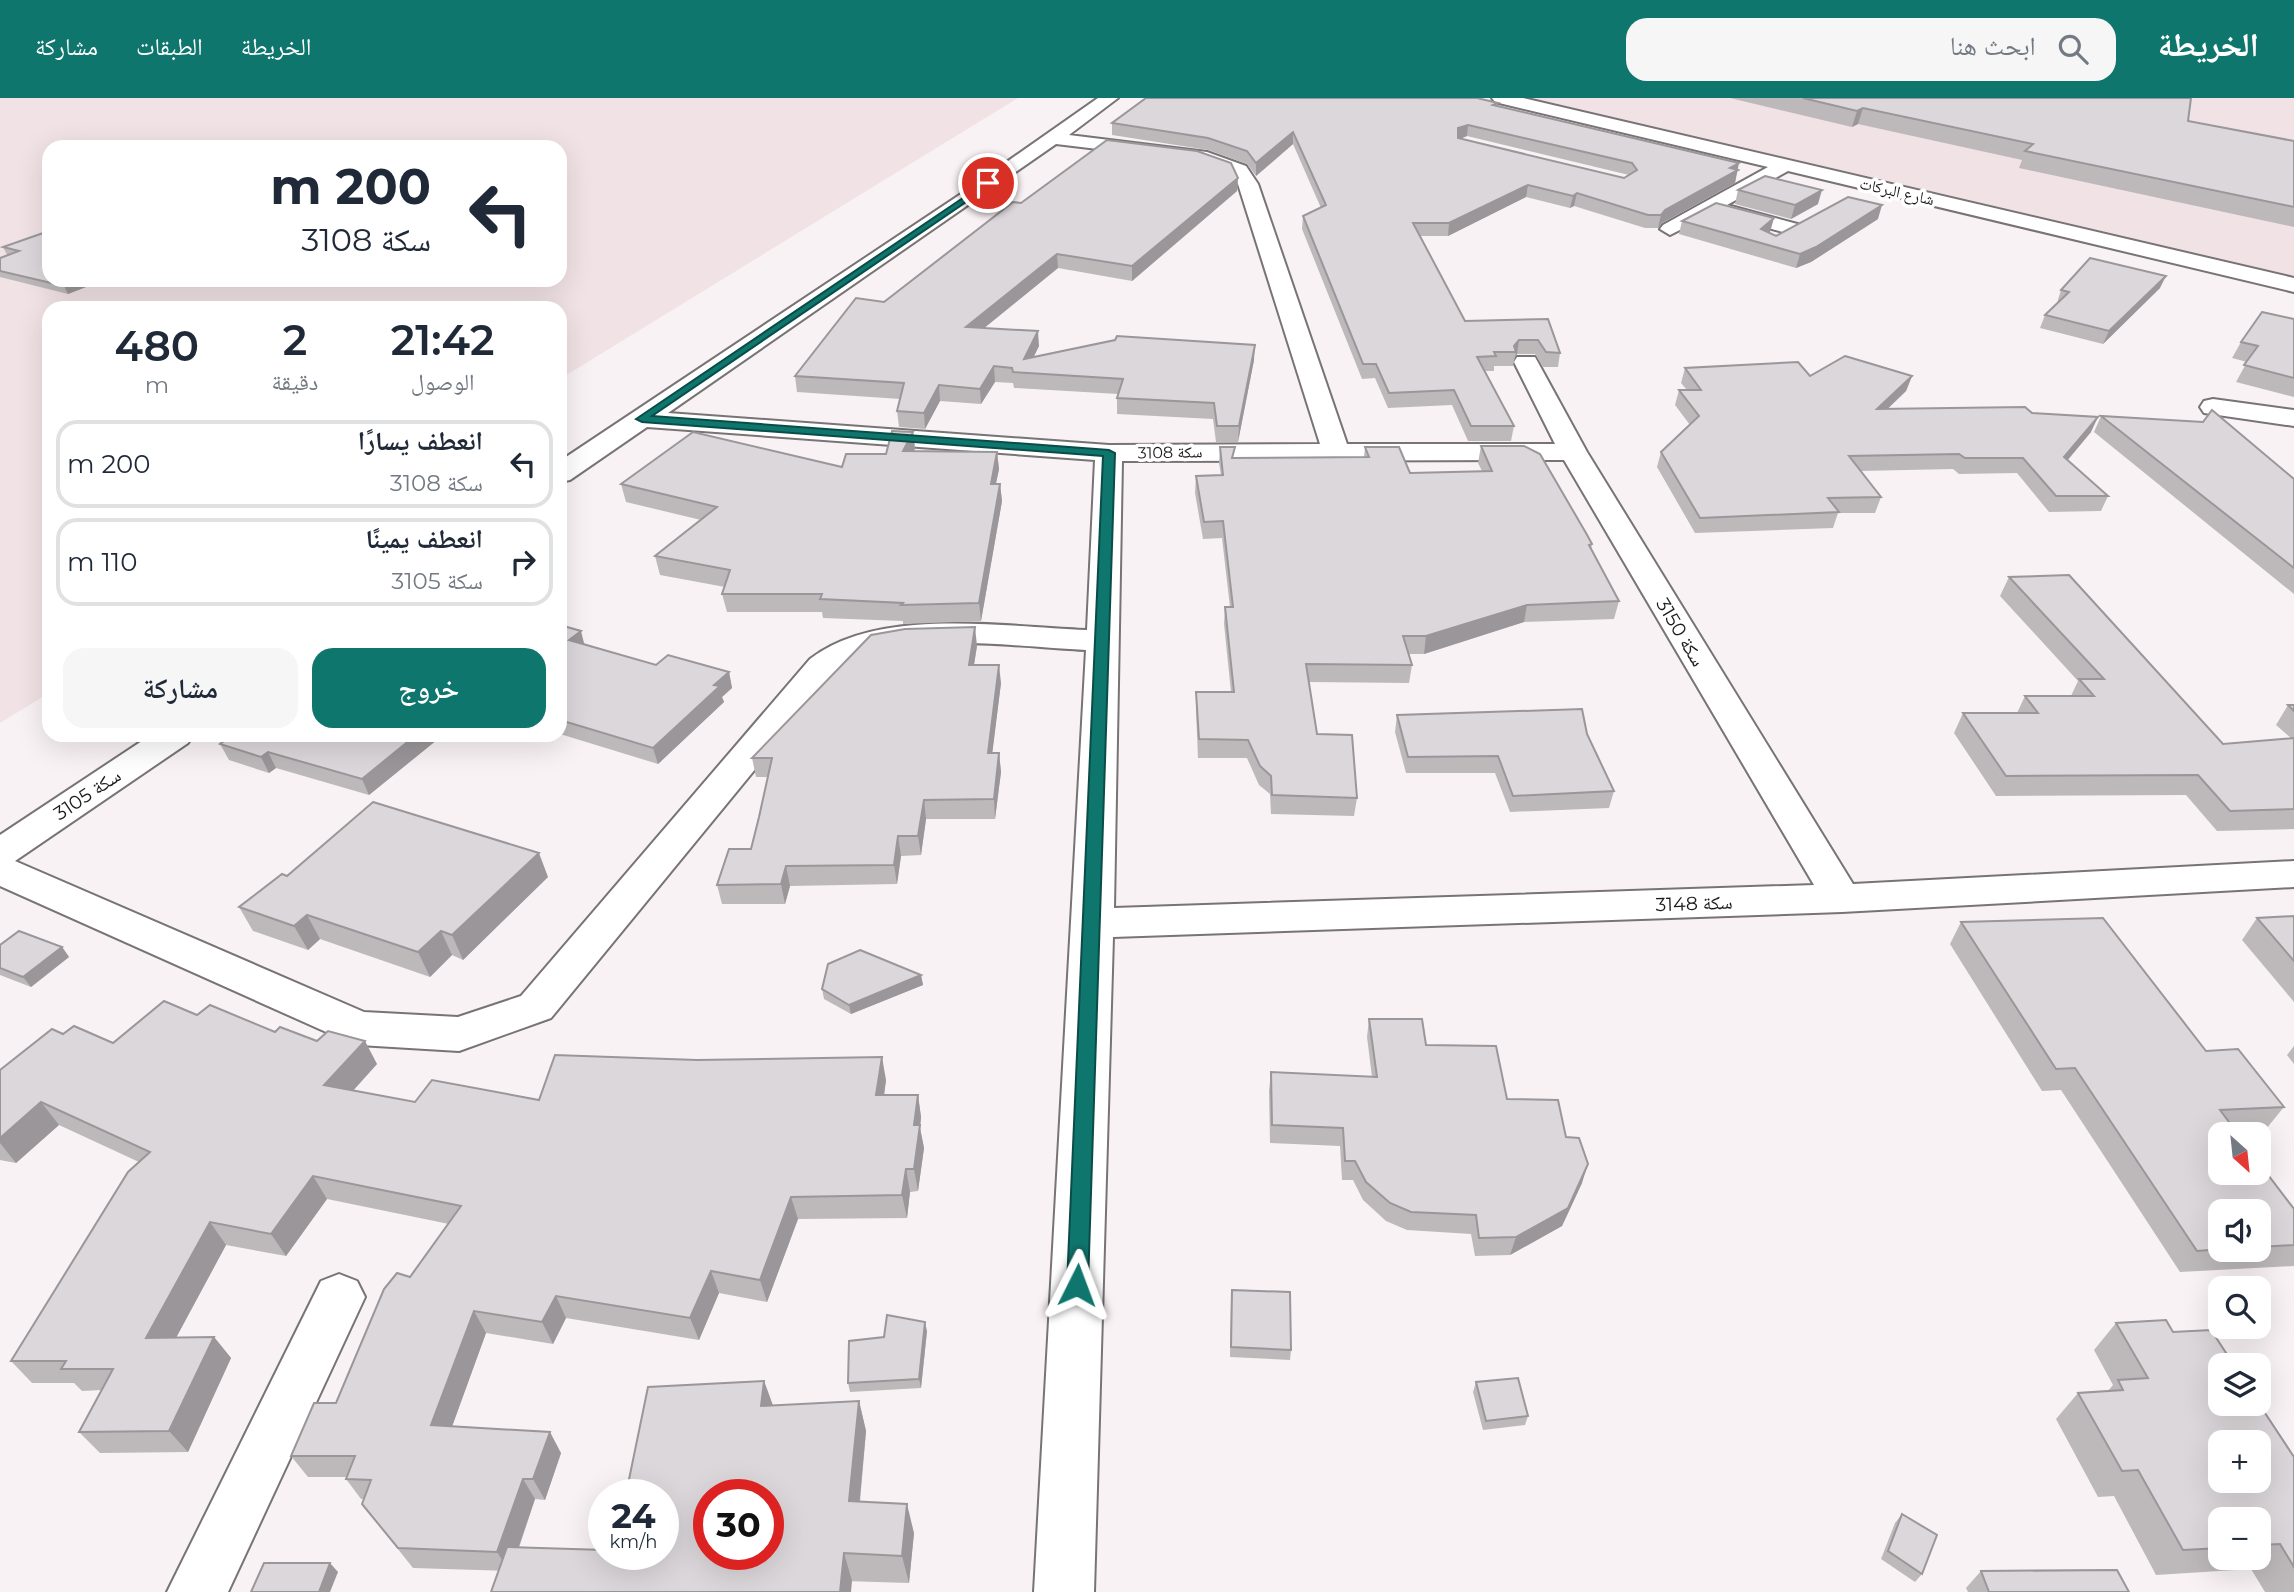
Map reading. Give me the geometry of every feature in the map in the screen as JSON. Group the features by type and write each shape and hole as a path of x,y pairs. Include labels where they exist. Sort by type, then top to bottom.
{"street":[{"path":"567,469 968,198 1109,98"},
{"name":"شارع البركات","path":"1501,98 2294,285"},
{"path":"1533,106 1554,98"},
{"path":"1590,142 1623,127"},
{"path":"1050,138 1200,156 1239,170 1248,184 1335,450"},
{"path":"1670,229 1786,164"},
{"path":"1849,197 1871,185"},
{"path":"1710,207 1794,229"},
{"path":"1770,242 1816,216"},
{"name":"سكة 3150","path":"1526,362 1573,452 1842,898"},
{"path":"2213,407 2294,418"},
{"name":"سكة 3108","path":"642,419 1109,453 1335,450 1573,452"},
{"path":"1064,1592 1093,923 1109,453"},
{"path":"0,870 359,1028 459,1034 536,1007 822,666 842,651 869,642 928,636 1102,641"},
{"name":"سكة 3105","path":"0,853 164,742"},
{"name":"سكة 3148","path":"1093,923 1842,898 2294,874"},
{"path":"197,1592 339,1297"}],"shaded area":[{"path":"0,98 1018,98 567,375 567,301 42,301 42,697 0,723"},
{"path":"1500,98 2294,98 2294,284"}],"building":[{"path":"1146,98 1477,98 1498,103 1493,105 1739,163 1730,168 1738,170 1665,210 1661,215 1648,215 1577,193 1573,196 1528,185 1449,223 1413,223 1465,321 1548,319 1560,353 1546,352 1538,340 1519,340 1514,346 1516,352 1494,352 1496,356 1477,357 1514,426 1471,426 1454,390 1389,393 1376,364 1363,364 1303,216 1326,205 1293,132 1256,163 1247,151 1208,138 1112,123","holes":["1468,125 1632,163 1637,170 1624,178 1458,138 1458,128"]},
{"path":"1803,98 2191,98 2188,121 2294,141 2294,207 2025,151 2033,144 1863,108 1857,111"},
{"path":"1107,140 1197,151 1231,163 1238,178 1132,266 1057,254 966,327 1038,331 1024,359 1115,340 1117,336 1255,345 1239,426 1217,426 1214,403 1117,398 1123,379 1013,372 1012,368 994,366 980,389 939,385 924,413 897,411 904,383 795,376 856,298 884,302 1013,202 1021,203"},
{"path":"1765,176 1822,190 1795,205 1738,190"},
{"path":"1848,197 1882,205 1816,247 1800,254 1682,221 1716,203 1774,218 1761,229 1776,236"},
{"path":"42,233 42,281 0,271 0,258 19,251 3,247"},
{"path":"2090,258 2166,276 2109,331 2045,315 2069,292 2061,290"},
{"path":"2262,312 2294,319 2294,378 2244,365 2258,346 2241,342"},
{"path":"1845,356 1912,376 1877,409 2025,407 2032,413 2098,417 2064,457 2108,496 2056,496 2023,458 1965,458 1959,454 1849,456 1881,497 1828,498 1839,512 1700,518 1661,452 1699,416 1679,390 1701,390 1685,368 1798,362 1810,376"},
{"path":"2212,410 2294,479 2294,568 2101,416 2203,422"},
{"path":"892,431 913,432 903,451 997,452 991,484 1000,484 979,603 901,605 903,603 820,599 822,594 722,594 730,570 655,556 717,507 621,484 693,432 842,467 846,454 886,454"},
{"path":"1481,446 1524,446 1540,454 1592,544 1589,545 1619,601 1527,605 1426,636 1403,636 1412,665 1306,664 1317,734 1352,735 1357,798 1272,795 1271,776 1260,766 1248,740 1199,739 1196,692 1234,692 1225,607 1233,607 1223,521 1204,522 1196,476 1223,475 1220,447 1235,447 1232,458 1369,457 1365,447 1399,447 1410,473 1492,471"},
{"path":"2069,575 2223,744 2294,738 2294,809 2230,811 2198,775 2006,776 1963,713 2038,713 2025,696 2094,696 2079,679 2104,679 2009,577"},
{"path":"567,627 581,631 569,640 656,665 668,655 729,672 714,685 720,686 653,748 567,722"},
{"path":"975,627 969,665 999,665 988,753 999,753 994,799 924,800 918,836 898,836 894,865 786,866 781,884 717,885 729,849 751,849 772,758 752,758 871,635 905,629"},
{"path":"1582,709 1587,734 1614,791 1513,796 1498,756 1408,757 1397,715"},
{"path":"407,742 362,779 268,752 261,757 220,744"},
{"path":"373,802 539,853 452,935 441,931 418,952 307,915 294,926 239,907 282,874 287,876"},
{"path":"2294,916 2294,961 2257,918"},
{"path":"2103,918 2206,1051 2238,1049 2284,1107 2220,1110 2229,1122 2208,1122 2208,1185 2272,1185 2272,1180 2294,1209 2294,1245 2271,1246 2271,1199 2208,1199 2208,1250 2197,1251 2075,1068 2056,1069 1961,922"},
{"path":"19,931 62,947 23,977 0,968 0,945"},
{"path":"860,950 921,975 849,1005 822,989 828,964"},
{"path":"164,1001 197,1015 210,1005 275,1032 280,1027 317,1041 328,1031 365,1041 324,1085 415,1102 432,1080 539,1100 555,1055 697,1060 882,1057 876,1095 918,1095 914,1125 920,1125 914,1169 906,1169 902,1195 791,1197 760,1280 711,1271 690,1318 556,1296 542,1322 474,1311 431,1425 550,1432 533,1479 523,1479 497,1552 398,1548 362,1504 371,1480 346,1479 355,1456 291,1456 314,1403 336,1403 384,1289 397,1273 410,1277 461,1206 313,1176 271,1234 210,1222 146,1338 214,1337 169,1431 79,1432 113,1369 61,1369 66,1361 11,1361 128,1172 150,1152 41,1102 0,1138 0,1070 52,1029 63,1034 74,1026 113,1043"},
{"path":"1369,1019 1422,1019 1426,1045 1496,1046 1507,1099 1558,1100 1566,1137 1579,1138 1588,1164 1568,1208 1516,1237 1479,1238 1476,1215 1411,1212 1390,1203 1366,1182 1355,1161 1345,1161 1343,1128 1272,1125 1271,1072 1377,1077"},
{"path":"1232,1290 1290,1292 1291,1350 1231,1347"},
{"path":"887,1315 925,1322 919,1379 848,1383 849,1341 884,1337"},
{"path":"2166,1320 2173,1332 2208,1330 2208,1339 2217,1339 2226,1353 2208,1353 2208,1416 2267,1416 2294,1457 2294,1567 2280,1544 2271,1544 2271,1507 2208,1507 2208,1549 2183,1550 2138,1470 2122,1471 2078,1393 2123,1390 2118,1380 2148,1378 2116,1323"},
{"path":"1518,1378 1528,1416 1486,1421 1476,1382"},
{"path":"764,1381 761,1406 859,1401 849,1501 907,1504 902,1556 844,1553 840,1592 491,1592 507,1547 588,1550 588,1570 679,1570 679,1479 629,1479 648,1387"},
{"path":"1902,1514 1937,1535 1922,1574 1888,1551"},
{"path":"264,1563 330,1563 319,1592 251,1592"},
{"path":"2117,1570 2129,1592 1989,1592 1981,1571"}],"route":[{"path":"988,183 642,419 1109,453 1077,1285"}]}
